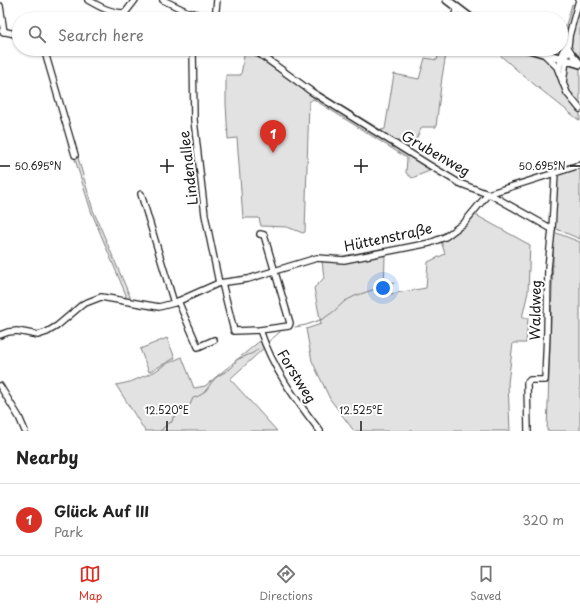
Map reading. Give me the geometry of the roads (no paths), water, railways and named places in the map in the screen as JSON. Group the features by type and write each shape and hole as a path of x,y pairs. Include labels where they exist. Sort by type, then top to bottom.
{"main road":[{"path":"446,0 462,12"},
{"path":"549,56 580,64"}],"street":[{"path":"88,0 110,12"},
{"path":"126,12 135,0"},
{"path":"163,0 183,12"},
{"path":"216,12 217,0"},
{"path":"568,40 579,0"},
{"path":"0,6 2,31 12,33"},
{"path":"569,36 569,49 580,64"},
{"path":"46,56 75,155"},
{"name":"Lindenallee","path":"193,56 194,120 205,215 234,331"},
{"name":"Grubenweg","path":"263,56 312,92 459,183 488,194 552,229"},
{"path":"546,56 559,70 567,93 580,109"},
{"path":"563,85 564,56"},
{"path":"559,70 565,56"},
{"path":"488,194 580,165"},
{"name":"Waldweg","path":"528,431 527,383 530,380 545,380 548,268 555,173"},
{"path":"141,194 176,302 198,347 214,340"},
{"name":"Hüttenstraße","path":"0,335 16,331 38,335 47,332 57,326 83,304 100,297 159,306 176,302 221,283 248,279 316,258 344,260 430,243 445,237 456,230 464,223 488,194"},
{"path":"260,234 264,235 275,270"},
{"name":"Forstweg","path":"234,331 260,330 289,326 290,323 275,270"},
{"name":"Forstweg","path":"260,330 266,348 281,376 295,399 320,431"},
{"path":"0,386 19,417 25,431"}],"waterway":[{"path":"386,285 394,283"},
{"path":"295,327 323,319 345,301 378,288"},
{"path":"268,342 280,332"},
{"path":"183,409 189,407 193,398 202,394 214,379 231,368 236,360 253,353 258,349"},
{"path":"160,431 172,422 173,417 178,415"}],"place":[{"name":"Glück Auf III","path":"273,153"}]}
